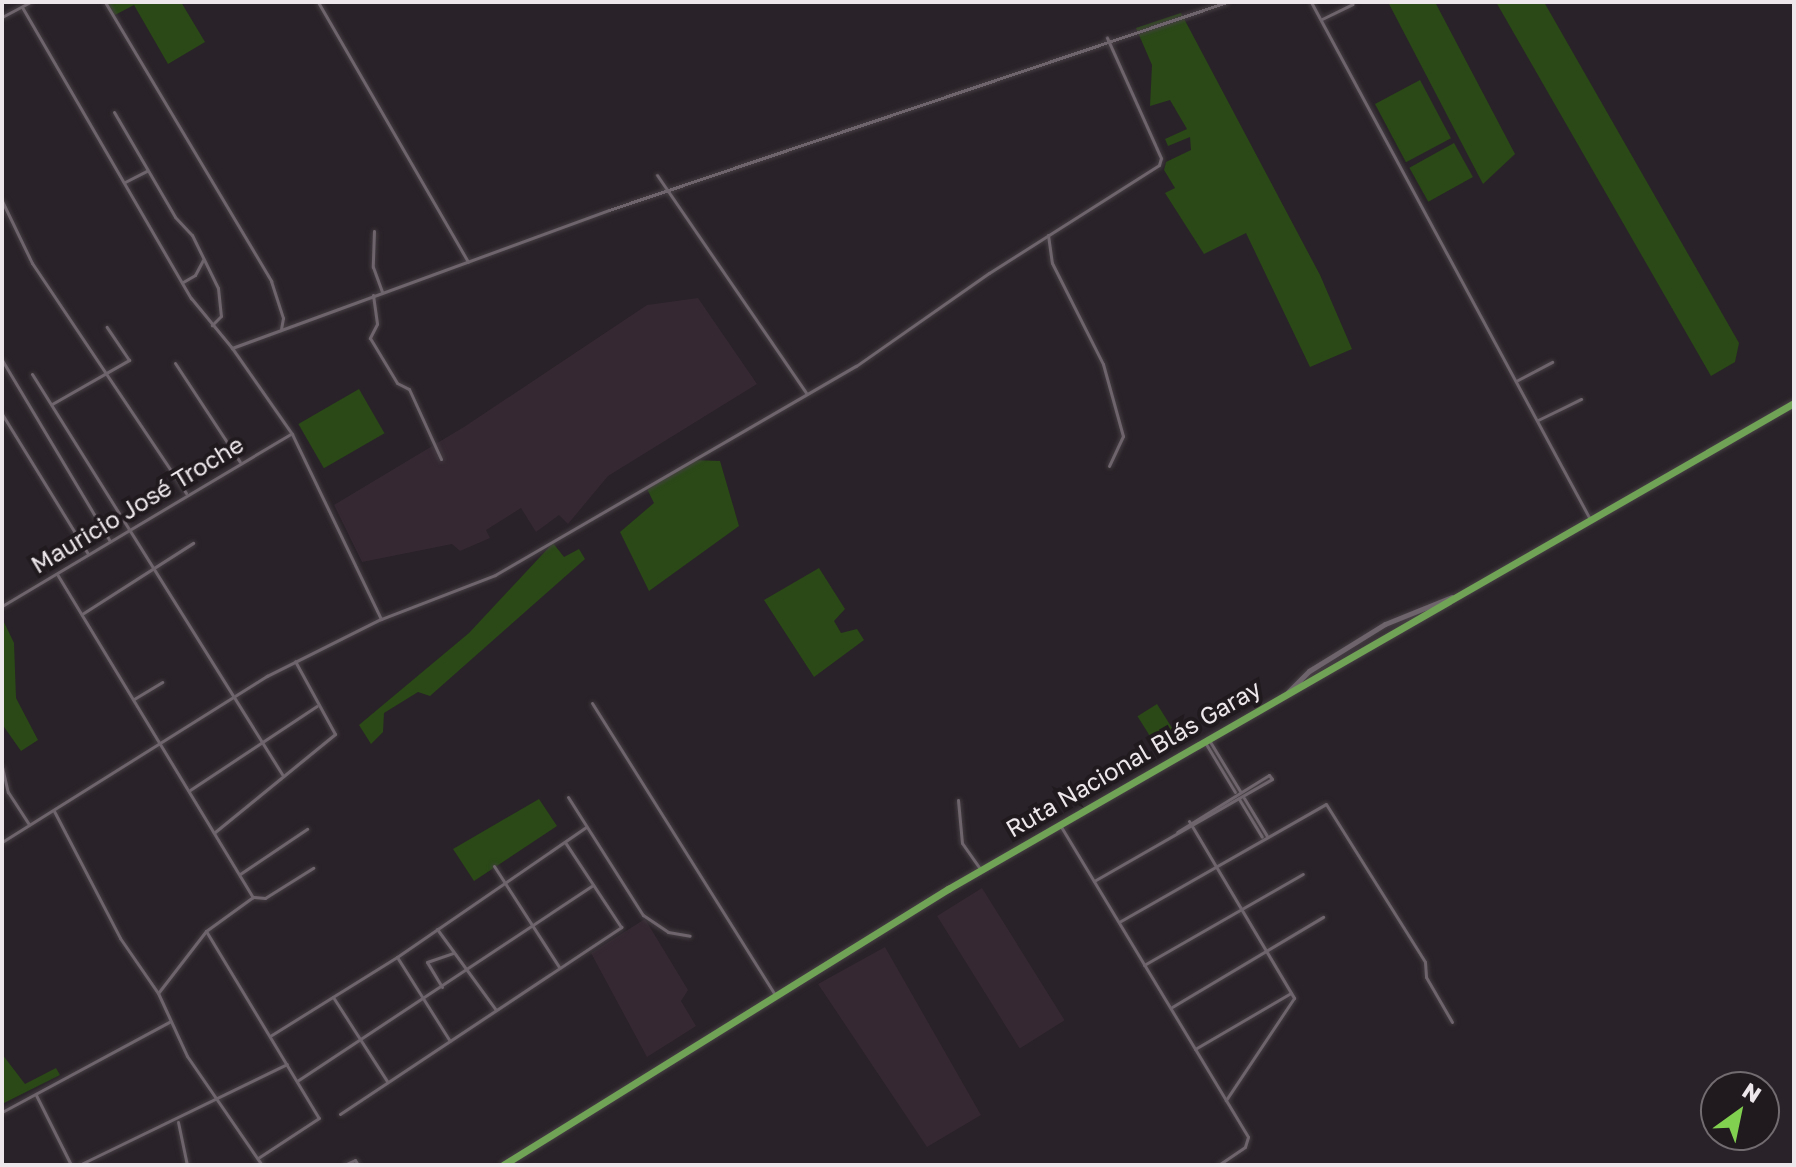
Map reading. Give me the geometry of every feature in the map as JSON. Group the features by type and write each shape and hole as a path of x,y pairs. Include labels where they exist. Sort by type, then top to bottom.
{"highway":[{"name":"Ruta Nacional Blás Garay","path":"503,1165 980,870 1794,403"}],"street":[{"path":"2,17 30,2"},
{"path":"105,2 271,281 284,323 281,329"},
{"path":"318,2 468,262"},
{"path":"232,348 373,295 1107,38 1227,2"},
{"path":"1311,2 1590,519"},
{"path":"1322,19 1353,4"},
{"path":"22,7 183,282 292,434 381,619"},
{"path":"2,842 231,696 381,619 495,575 856,366 1161,161 1107,38"},
{"path":"114,112 218,288 221,316 212,325"},
{"path":"125,182 147,171"},
{"path":"657,175 806,394"},
{"path":"2,201 32,263 186,493"},
{"path":"374,231 373,267 382,292"},
{"path":"1048,235 1052,263 1103,364 1123,436 1109,466"},
{"path":"183,282 195,275 203,259"},
{"path":"373,295 377,324 370,338 397,383 409,389 441,459"},
{"path":"52,404 129,360 107,327"},
{"path":"2,360 110,541"},
{"path":"1516,381 1552,362"},
{"path":"175,363 240,462"},
{"path":"32,374 283,776"},
{"path":"1538,420 1581,399"},
{"path":"2,414 88,555"},
{"name":"Mauricio José Troche","path":"2,606 186,493 292,434"},
{"path":"82,614 193,543"},
{"path":"57,574 253,897"},
{"path":"215,832 335,734 295,661"},
{"path":"134,699 162,682"},
{"path":"592,703 775,995"},
{"path":"190,790 260,740 317,706"},
{"path":"1206,740 1265,837"},
{"path":"2,767 4,787 30,825"},
{"path":"1094,881 1192,826 1239,795 1269,775 1272,779 1239,795 1189,821 1177,832"},
{"path":"568,797 643,915 668,932 690,936"},
{"path":"958,800 962,843 980,870"},
{"path":"1119,922 1326,804 1425,962 1426,977 1452,1022"},
{"path":"54,810 120,938 158,993 169,1022 216,1101 262,1165"},
{"path":"1189,821 1291,993 1293,1003 1226,1100"},
{"path":"1059,824 1226,1100 1248,1143 1218,1165"},
{"path":"270,1036 397,957 586,827"},
{"path":"240,874 307,829"},
{"path":"340,1114 621,927 565,842"},
{"path":"494,866 559,968"},
{"path":"158,993 206,931 253,897 265,898 313,868"},
{"path":"1144,965 1303,874"},
{"path":"297,1081 593,885"},
{"path":"1171,1008 1323,917"},
{"path":"437,929 469,968 496,1010"},
{"path":"206,931 319,1118 258,1158"},
{"path":"442,987 427,962 454,952"},
{"path":"397,957 450,1041"},
{"path":"1195,1049 1291,993"},
{"path":"333,997 388,1082"},
{"path":"2,1112 169,1022"},
{"path":"79,1165 177,1121 287,1064"},
{"path":"36,1095 71,1165"},
{"path":"177,1121 187,1165"},
{"path":"344,1165 355,1160 358,1165"}],"shaded area":[{"path":"698,298 757,384 608,476 568,524 559,515 536,532 521,508 486,530 490,538 460,551 452,544 362,562 334,505 464,427 647,305"},
{"path":"982,888 1065,1020 1020,1048 937,916"},
{"path":"645,919 688,990 681,1001 696,1026 647,1057 591,953"},
{"path":"885,947 981,1115 927,1147 818,984"}],"green space":[{"path":"103,2 181,2 205,42 168,64 134,5 113,16"},
{"path":"1388,2 1435,2 1515,154 1483,184"},
{"path":"1496,2 1544,2 1739,343 1735,362 1711,376"},
{"path":"1181,13 1320,275 1352,349 1310,367 1246,233 1204,254 1165,193 1175,188 1164,170 1166,162 1191,150 1190,137 1168,146 1165,139 1187,129 1170,100 1150,106 1152,65 1136,28"},
{"path":"1420,80 1451,138 1406,162 1375,104"},
{"path":"1454,143 1473,177 1428,202 1409,168"},
{"path":"359,389 384,433 324,468 298,424"},
{"path":"693,460 720,461 739,526 649,591 620,532 654,503 646,487"},
{"path":"553,543 564,557 579,549 585,559 430,696 418,692 384,713 383,732 371,744 359,725 469,633"},
{"path":"819,568 845,609 834,621 841,633 857,629 864,640 814,677 764,600"},
{"path":"2,618 14,643 16,698 38,740 21,751 2,724"},
{"path":"1157,704 1175,733 1156,745 1137,716"},
{"path":"539,799 557,826 474,881 453,849"},
{"path":"2,1054 25,1084 56,1068 60,1075 2,1104"}]}
